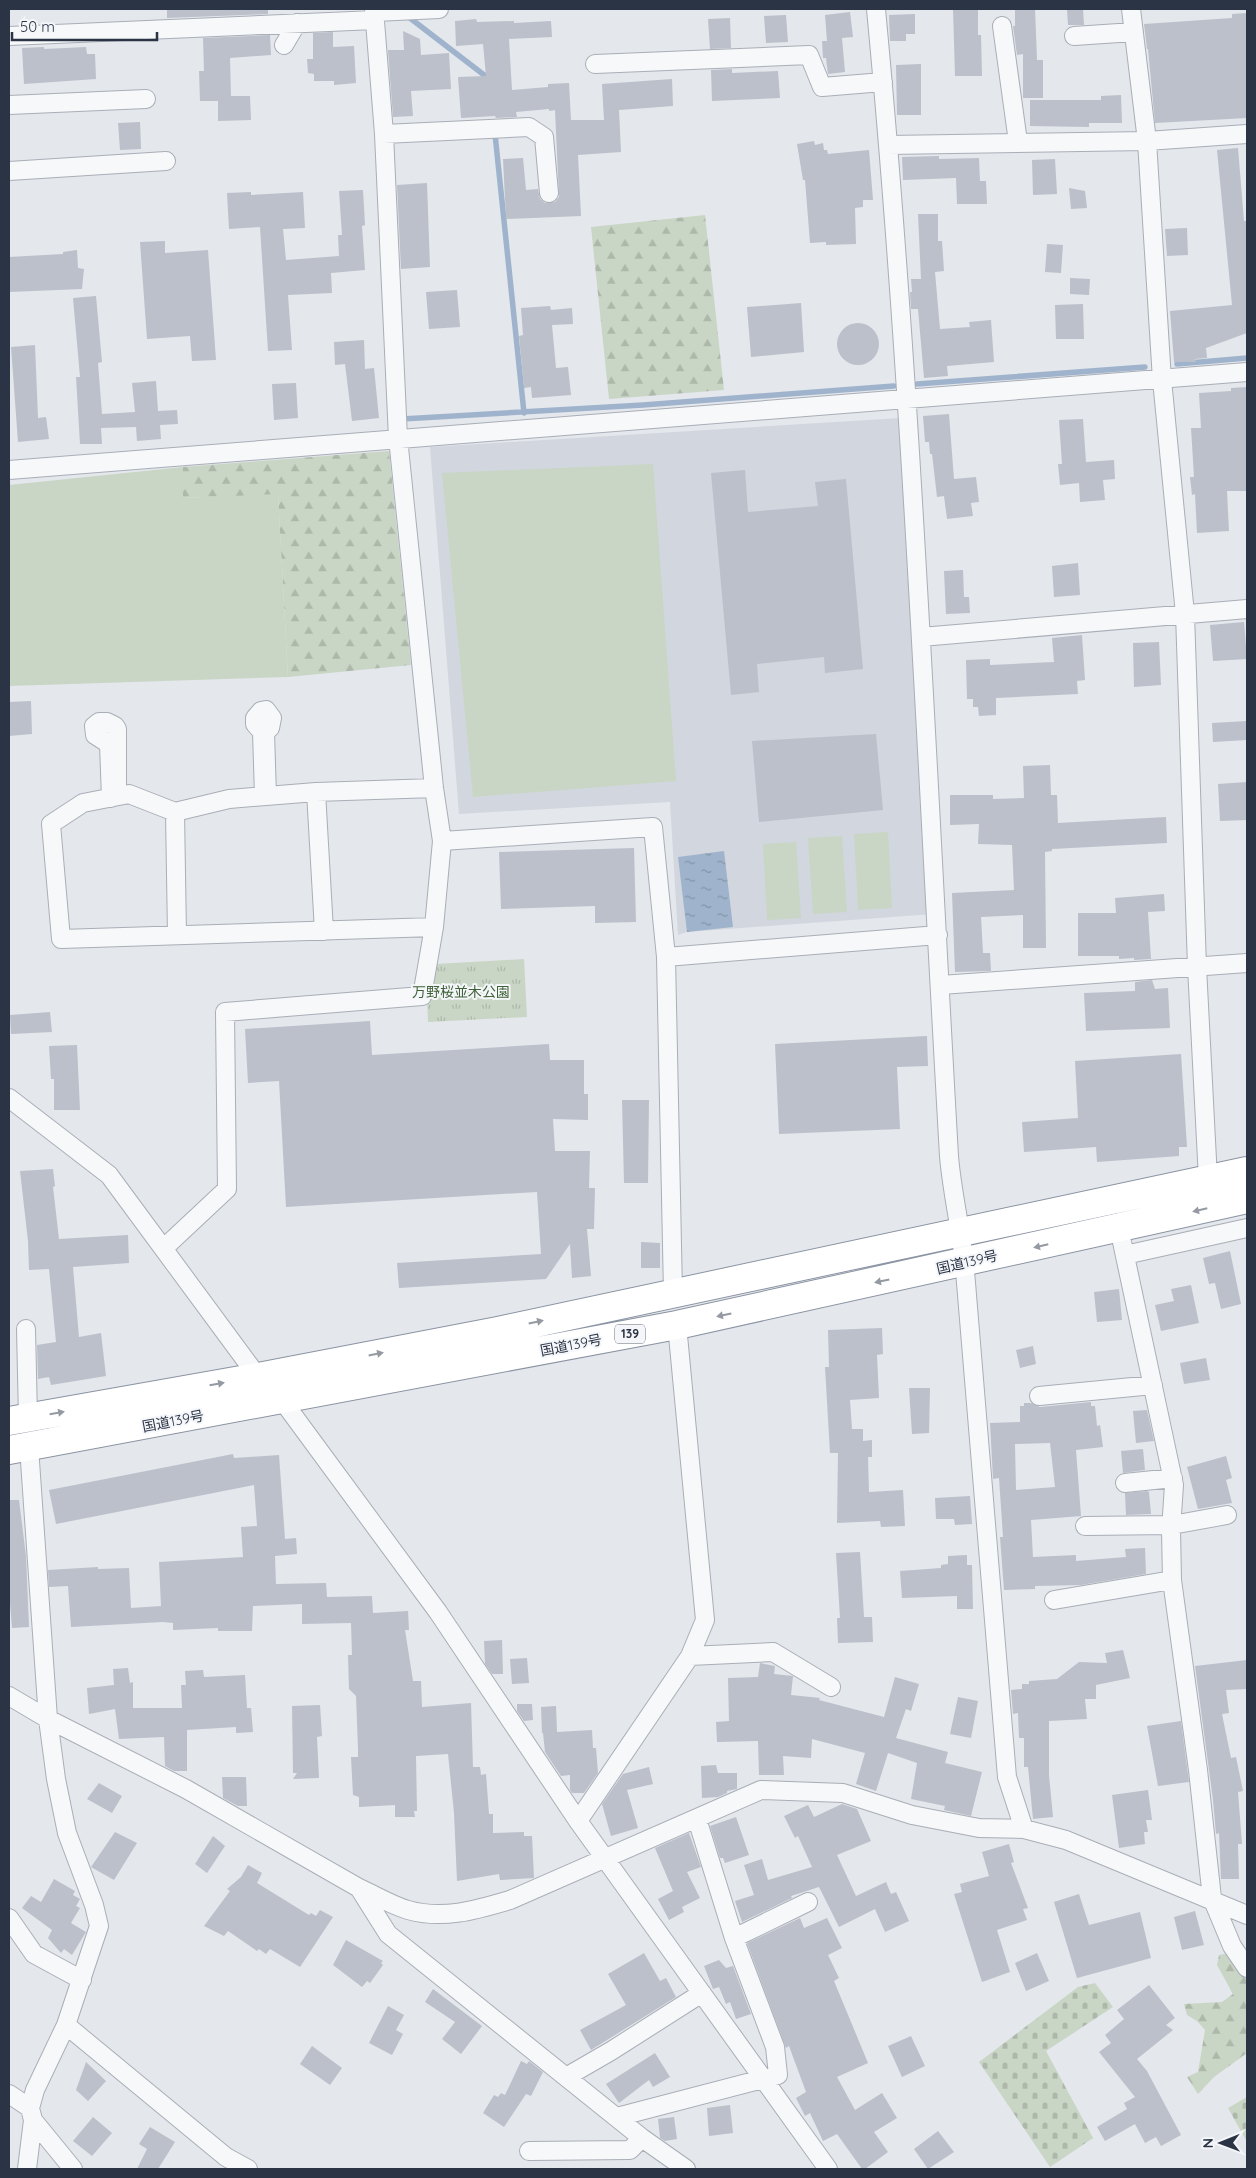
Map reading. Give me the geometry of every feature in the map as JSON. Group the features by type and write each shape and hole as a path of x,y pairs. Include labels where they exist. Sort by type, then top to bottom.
{"highway":[{"name":"国道139号","path":"18,1420 498,1331 1247,1171"},
{"name":"国道139号","path":"19,1449 677,1325 1247,1199"}],"street":[{"path":"9,36 297,23 439,9"},
{"path":"876,9 906,398 950,1164 964,1263 1007,1777 1024,1829"},
{"path":"1132,9 1147,142 1162,380 1185,614 1197,967 1208,1179"},
{"path":"164,1248 227,1189 225,1012 422,996 434,927 442,841 434,788 398,438 384,134 375,14"},
{"path":"284,45 297,23"},
{"path":"1002,26 1018,142"},
{"path":"1074,36 1134,32"},
{"path":"595,64 809,55 822,87 883,82"},
{"path":"9,105 146,99"},
{"path":"384,134 529,127 544,137 548,194"},
{"path":"888,146 1018,142 1147,142 1247,134"},
{"path":"9,171 166,161"},
{"path":"9,470 1247,372"},
{"path":"921,637 1247,608"},
{"path":"434,788 316,792 229,799 175,812 128,794 83,803 51,824 61,939 434,927"},
{"path":"316,792 324,930"},
{"path":"175,812 177,935"},
{"path":"442,841 653,827 666,957 673,1293"},
{"path":"666,957 938,935"},
{"path":"941,985 1247,963"},
{"path":"9,1098 109,1175 258,1376 282,1400 438,1612 578,1821 828,2169"},
{"path":"1119,1228 1174,1485 1172,1580 1198,1770 1212,1898 1232,1946 1247,1968"},
{"path":"1124,1255 1247,1228"},
{"path":"578,1821 690,1656 705,1620 677,1325"},
{"path":"18,1420 26,1329"},
{"path":"1039,1396 1153,1385"},
{"path":"19,1449 56,1779 67,1833 94,1905 99,1926 66,2025 35,2090 31,2114 27,2169"},
{"path":"1125,1483 1173,1478"},
{"path":"1085,1526 1172,1525 1227,1515"},
{"path":"1054,1600 1172,1580"},
{"path":"690,1656 773,1652 831,1687"},
{"path":"9,1696 186,1789 358,1888 408,1910 437,1915 468,1912 510,1900 762,1790 843,1793 912,1814 969,1826 1024,1829 1066,1840 1212,1898 1247,1915"},
{"path":"617,2118 778,2075 775,2047 734,1938 698,1819"},
{"path":"358,1888 388,1934 642,2138 686,2169"},
{"path":"734,1938 808,1902"},
{"path":"9,1918 34,1954 82,1980"},
{"path":"566,2077 611,2051 702,1993"},
{"path":"66,2025 226,2157 248,2169"},
{"path":"9,2094 31,2114 74,2169"},
{"path":"530,2151 630,2150 642,2138"}],"shaded area":[{"path":"901,418 933,914 687,932 678,935 670,802 459,814 430,447"}],"green space":[{"path":"705,215 724,390 609,399 591,227"},
{"path":"389,451 411,665 288,677 278,494 183,498 183,467"},
{"path":"653,464 676,781 473,797 442,473"},
{"path":"183,467 184,498 278,493 288,677 9,686 9,485"},
{"path":"888,832 892,908 858,910 854,834"},
{"path":"842,836 847,912 813,914 808,838"},
{"path":"796,842 801,918 767,920 763,844"},
{"name":"万野桜並木公園","path":"524,959 527,1017 428,1022 427,998 436,964"},
{"path":"1236,1952 1247,1972 1247,2053 1214,2077 1198,2094 1187,2077 1198,2072 1205,2030 1197,2021 1187,2015 1184,2004 1222,2002 1233,1994 1217,1965 1219,1955"},
{"path":"1095,1983 1113,2007 1046,2051 1093,2138 1050,2167 979,2062 1078,1987"},
{"path":"1247,2097 1247,2142 1228,2108"}],"water":[{"path":"724,851 733,927 687,932 678,857"}],"building":[{"path":"167,9 268,9 268,14 167,18"},
{"path":"953,9 978,9 978,35 981,35 982,76 955,76"},
{"path":"1015,9 1035,9 1037,60 1043,60 1043,98 1023,98 1023,54 1017,55 1013,26 1015,26"},
{"path":"1067,9 1083,9 1084,25 1068,25"},
{"path":"850,12 853,37 842,38 845,72 828,74 826,58 823,58 822,41 827,41 825,15"},
{"path":"1247,13 1247,118 1155,123 1144,24 1232,18 1232,14"},
{"path":"915,14 915,34 906,34 906,41 890,41 889,15"},
{"path":"786,15 788,42 766,43 764,16"},
{"path":"730,18 731,48 710,49 708,19"},
{"path":"476,19 477,22 514,21 514,23 551,21 552,37 509,39 512,90 548,87 548,84 569,83 571,120 604,120 602,84 672,79 673,106 619,110 621,152 578,155 581,216 506,219 503,159 523,158 526,190 538,189 540,199 545,203 555,202 559,197 555,110 516,112 517,117 461,118 458,77 486,76 483,44 456,46 455,21"},
{"path":"403,31 420,39 421,55 449,53 451,89 411,91 413,116 393,117 388,50 404,50"},
{"path":"333,32 333,47 354,46 356,83 334,85 334,81 314,81 314,74 308,73 307,59 313,59 313,33"},
{"path":"270,35 271,55 230,58 231,96 250,96 251,120 218,121 218,101 200,101 199,71 204,71 203,38"},
{"path":"44,47 44,49 86,47 87,54 95,54 96,79 24,84 22,48"},
{"path":"921,64 921,115 897,115 896,65"},
{"path":"732,69 732,73 778,71 780,98 712,101 711,70"},
{"path":"1121,95 1122,123 1089,123 1089,127 1030,126 1030,100 1101,100 1101,96"},
{"path":"140,122 141,149 120,150 118,123"},
{"path":"814,141 815,145 823,143 824,150 827,150 828,154 869,150 873,200 863,200 863,207 855,208 856,244 826,245 826,242 810,243 805,180 803,180 797,144"},
{"path":"1238,148 1244,221 1246,221 1247,233 1247,333 1206,348 1207,358 1195,359 1196,362 1174,362 1170,311 1232,305 1217,150"},
{"path":"939,156 939,159 979,158 980,181 986,181 987,204 957,204 956,178 903,180 902,157"},
{"path":"1055,159 1057,194 1033,195 1032,160"},
{"path":"427,183 430,267 401,269 397,185"},
{"path":"1069,188 1085,191 1087,208 1071,209"},
{"path":"363,190 365,225 362,226 365,270 331,273 332,293 288,295 292,350 268,351 260,227 229,229 227,193 251,192 251,195 303,192 305,228 283,229 286,260 339,256 338,235 342,235 339,191"},
{"path":"918,214 938,214 938,241 942,241 944,271 935,272 940,329 970,327 969,322 991,320 994,362 947,366 948,376 924,378 918,309 911,309 910,292 912,292 911,279 921,279"},
{"path":"1187,228 1188,255 1167,256 1165,229"},
{"path":"165,241 165,253 208,250 216,360 192,361 190,336 147,339 140,242"},
{"path":"1047,244 1063,245 1061,273 1045,272"},
{"path":"77,250 78,268 84,269 82,289 9,292 9,257 63,254 63,252"},
{"path":"1070,278 1090,279 1089,295 1070,294"},
{"path":"457,290 460,327 429,329 426,292"},
{"path":"96,296 102,362 98,363 102,414 135,412 132,383 156,381 158,411 177,410 178,424 160,425 161,439 137,441 136,427 101,428 102,444 80,444 76,377 80,377 73,298"},
{"path":"801,303 804,352 751,357 747,307"},
{"path":"1083,304 1084,339 1056,339 1055,305"},
{"path":"550,306 551,310 572,308 573,324 552,325 556,368 568,367 571,395 532,398 531,387 524,388 519,336 523,335 521,308"},
{"path":"862,323 870,326 876,332 879,344 876,356 870,362 854,365 846,362 840,356 837,340 840,332 846,326"},
{"path":"364,340 365,369 374,368 379,418 352,421 345,364 335,365 334,342"},
{"path":"35,345 38,418 46,417 49,439 18,442 11,347"},
{"path":"296,383 298,418 274,420 272,384"},
{"path":"1247,387 1247,491 1227,491 1229,531 1197,533 1195,494 1192,495 1190,477 1194,477 1191,428 1201,428 1199,393 1231,391 1231,388"},
{"path":"949,414 954,479 976,477 979,502 971,503 973,516 947,519 944,496 937,497 932,454 930,454 929,442 925,442 923,416"},
{"path":"1083,419 1086,462 1114,460 1115,479 1103,480 1105,500 1080,502 1079,483 1060,485 1058,464 1062,464 1059,420"},
{"path":"745,470 748,512 818,506 815,482 846,479 863,669 825,673 824,657 757,664 759,692 731,695 711,473"},
{"path":"1078,563 1080,595 1054,597 1052,566"},
{"path":"963,570 964,597 969,597 970,613 946,614 944,571"},
{"path":"1244,622 1247,659 1213,661 1210,625"},
{"path":"1082,635 1085,680 1077,681 1078,694 996,698 996,715 979,716 978,707 973,707 973,699 967,699 966,660 990,659 990,665 1054,662 1052,638"},
{"path":"1159,642 1161,685 1134,687 1133,643"},
{"path":"31,701 32,734 9,736 9,702"},
{"path":"1247,721 1247,740 1213,742 1212,723"},
{"path":"876,734 883,810 759,822 752,741"},
{"path":"1050,765 1051,795 1057,795 1058,823 1166,817 1167,843 1052,849 1052,851 1045,852 1046,948 1023,948 1023,915 981,917 983,953 990,953 991,971 955,972 952,893 1014,890 1012,845 978,844 979,824 950,825 950,795 993,795 993,799 1024,798 1023,766"},
{"path":"1247,782 1247,820 1220,821 1218,784"},
{"path":"634,848 636,922 595,923 595,906 501,909 499,852"},
{"path":"1164,894 1165,911 1148,912 1151,959 1134,960 1134,958 1119,959 1119,956 1078,956 1078,913 1116,913 1115,898"},
{"path":"1152,980 1155,989 1168,988 1170,1028 1086,1031 1084,993 1135,991 1135,982"},
{"path":"50,1012 52,1032 11,1034 10,1015"},
{"path":"370,1021 372,1055 549,1044 550,1060 584,1060 584,1094 588,1094 588,1120 553,1119 555,1151 590,1151 589,1188 595,1188 594,1229 587,1229 591,1276 572,1278 570,1244 546,1279 399,1288 397,1263 541,1254 537,1192 286,1207 279,1081 248,1083 245,1029"},
{"path":"927,1036 928,1066 897,1067 900,1129 779,1134 775,1044"},
{"path":"77,1045 80,1110 54,1110 54,1079 51,1079 49,1046"},
{"path":"1181,1054 1187,1147 1179,1147 1179,1156 1097,1162 1096,1147 1024,1152 1022,1122 1078,1118 1075,1061"},
{"path":"622,1100 649,1100 648,1183 624,1183"},
{"path":"53,1169 55,1186 53,1187 59,1239 128,1235 129,1263 73,1267 79,1337 101,1333 106,1376 51,1385 49,1377 38,1379 37,1345 56,1342 49,1269 29,1270 28,1241 20,1171"},
{"path":"641,1242 660,1243 660,1268 641,1268"},
{"path":"1230,1251 1241,1304 1221,1309 1215,1283 1209,1284 1203,1258"},
{"path":"1191,1285 1199,1323 1161,1331 1155,1305 1174,1301 1171,1289"},
{"path":"1119,1289 1122,1320 1097,1322 1094,1292"},
{"path":"882,1328 883,1354 877,1355 879,1398 850,1400 852,1429 863,1429 863,1441 872,1440 872,1457 868,1457 869,1492 903,1490 905,1526 881,1527 880,1521 837,1523 838,1453 830,1453 825,1367 829,1367 828,1330"},
{"path":"1033,1346 1036,1364 1020,1368 1016,1350"},
{"path":"1206,1358 1210,1380 1184,1384 1180,1363"},
{"path":"909,1388 930,1388 929,1433 912,1434"},
{"path":"1091,1402 1091,1406 1095,1406 1097,1426 1100,1425 1103,1447 1076,1450 1081,1516 1031,1520 1033,1557 1076,1555 1076,1561 1126,1557 1125,1549 1145,1548 1146,1574 1081,1585 1035,1586 1035,1589 1004,1590 1000,1537 1003,1537 999,1478 993,1479 990,1423 1020,1422 1020,1406 1024,1406 1024,1403 1031,1403 1040,1407","holes":["1050,1443 1055,1487 1016,1490 1015,1444"]},
{"path":"1147,1410 1154,1441 1136,1443 1133,1411"},
{"path":"1143,1449 1145,1470 1123,1473 1121,1451"},
{"path":"233,1454 234,1458 279,1455 285,1539 296,1538 297,1554 275,1556 276,1584 326,1583 327,1597 372,1596 373,1613 408,1611 409,1630 405,1630 413,1681 421,1681 422,1707 471,1703 473,1767 480,1767 481,1775 486,1774 489,1814 493,1814 493,1833 524,1832 524,1836 532,1836 534,1878 500,1880 499,1874 457,1881 454,1813 448,1754 416,1756 417,1811 414,1811 415,1817 395,1817 395,1805 359,1807 359,1797 353,1795 351,1757 358,1757 358,1749 356,1696 349,1689 348,1655 352,1655 351,1623 302,1624 302,1604 253,1606 252,1631 218,1631 218,1628 173,1630 173,1623 163,1622 71,1627 68,1586 49,1587 48,1570 98,1567 98,1569 129,1568 131,1608 161,1606 159,1562 243,1557 241,1527 257,1526 254,1485 56,1524 49,1490"},
{"path":"1226,1456 1232,1478 1226,1480 1232,1503 1198,1509 1187,1467"},
{"path":"1149,1492 1151,1514 1126,1515 1125,1493"},
{"path":"970,1496 972,1524 955,1525 954,1519 936,1519 935,1498"},
{"path":"9,1500 19,1500 26,1556 29,1627 12,1628 9,1590"},
{"path":"860,1552 864,1617 872,1617 873,1642 838,1643 837,1618 840,1618 836,1553"},
{"path":"967,1555 967,1565 972,1565 973,1609 957,1609 957,1596 902,1598 900,1571 941,1568 941,1565 948,1564 948,1556"},
{"path":"502,1640 503,1674 492,1674 485,1664 484,1641"},
{"path":"1123,1650 1130,1678 1096,1685 1096,1699 1085,1699 1087,1719 1049,1721 1049,1775 1053,1817 1033,1819 1028,1767 1024,1767 1024,1738 1019,1738 1018,1713 1013,1714 1011,1690 1022,1689 1022,1684 1029,1684 1029,1681 1057,1679 1079,1662 1107,1663 1105,1653"},
{"path":"527,1658 529,1683 512,1684 510,1659"},
{"path":"1247,1660 1247,1689 1226,1690 1229,1713 1222,1714 1231,1758 1236,1757 1243,1791 1238,1792 1242,1844 1238,1844 1239,1879 1221,1879 1219,1833 1216,1834 1195,1666"},
{"path":"760,1663 775,1666 774,1674 793,1676 791,1695 820,1698 819,1700 884,1717 895,1677 919,1684 911,1711 906,1709 896,1738 948,1752 945,1763 982,1772 971,1816 944,1810 945,1806 911,1799 917,1763 888,1753 876,1791 856,1784 865,1753 812,1739 811,1758 783,1756 784,1775 759,1775 758,1741 717,1742 716,1722 729,1721 728,1678 758,1677"},
{"path":"128,1668 130,1683 133,1682 133,1708 182,1708 181,1685 186,1685 185,1671 203,1670 204,1677 245,1675 247,1708 251,1708 253,1732 236,1733 236,1727 187,1730 187,1771 174,1771 165,1766 164,1737 119,1739 115,1709 89,1714 87,1688 114,1685 113,1669"},
{"path":"958,1697 978,1701 971,1738 950,1734"},
{"path":"517,1704 532,1704 533,1720 524,1721 517,1711"},
{"path":"320,1705 322,1736 317,1737 319,1778 293,1779 297,1773 293,1773 292,1706"},
{"path":"556,1706 557,1732 592,1730 598,1773 584,1793 572,1793 570,1790 570,1775 561,1776 545,1752 543,1733 555,1732 542,1733 541,1707"},
{"path":"1181,1721 1189,1782 1158,1786 1147,1726"},
{"path":"716,1765 718,1773 737,1773 737,1789 727,1791 727,1793 718,1797 702,1798 701,1766"},
{"path":"649,1767 653,1784 627,1790 638,1828 611,1836 602,1804 623,1774"},
{"path":"222,1777 246,1777 247,1806 238,1806 223,1798"},
{"path":"99,1783 122,1796 112,1813 87,1799"},
{"path":"1148,1790 1152,1820 1146,1820 1148,1832 1144,1832 1145,1844 1119,1848 1112,1795"},
{"path":"842,1804 857,1809 871,1841 837,1855 856,1896 886,1882 891,1894 896,1892 909,1921 885,1932 875,1909 839,1927 819,1887 791,1896 792,1898 742,1922 735,1901 754,1895 744,1865 762,1859 768,1880 812,1867 798,1836 795,1838 784,1816 808,1805 814,1817"},
{"path":"736,1817 749,1855 725,1863 723,1858 720,1858 710,1826"},
{"path":"115,1832 137,1843 114,1880 91,1867"},
{"path":"689,1833 701,1867 687,1872 700,1898 682,1907 684,1912 669,1920 658,1899 673,1891 655,1848"},
{"path":"213,1836 225,1846 207,1873 195,1864"},
{"path":"1009,1844 1014,1862 1011,1863 1028,1908 1023,1909 1027,1920 997,1930 1010,1972 982,1982 954,1894 962,1892 960,1884 989,1876 982,1852"},
{"path":"248,1865 262,1873 257,1883 309,1915 311,1913 316,1916 320,1910 333,1917 300,1967 270,1949 266,1954 259,1949 257,1951 228,1931 224,1936 204,1926 230,1891 227,1889 241,1877"},
{"path":"54,1879 75,1891 73,1895 80,1899 76,1906 80,1908 71,1923 86,1932 72,1955 64,1949 61,1953 48,1938 52,1930 22,1908 31,1896 41,1902"},
{"path":"1079,1894 1089,1925 1140,1912 1151,1958 1077,1978 1054,1902"},
{"path":"1195,1911 1204,1945 1182,1950 1174,1917"},
{"path":"800,1918 804,1928 827,1918 842,1948 828,1955 839,1978 834,1981 868,2063 837,2077 855,2110 882,2093 897,2118 874,2132 888,2152 865,2169 862,2169 837,2134 823,2141 810,2113 805,2116 796,2098 806,2092 789,2046 786,2048 747,1943"},
{"path":"346,1940 383,1961 381,1963 383,1965 370,1983 367,1981 362,1987 333,1965"},
{"path":"644,1953 660,1981 666,1978 676,1997 591,2050 580,2030 626,2005 608,1974"},
{"path":"1037,1953 1049,1981 1026,1991 1015,1963"},
{"path":"719,1960 726,1968 733,1966 751,2014 736,2019 730,2002 726,2004 719,1987 713,1989 704,1966"},
{"path":"1149,1985 1175,2018 1166,2025 1173,2030 1137,2059 1147,2071 1181,2135 1161,2146 1156,2137 1145,2143 1135,2124 1105,2141 1097,2127 1127,2109 1124,2103 1135,2097 1099,2052 1111,2043 1105,2035 1124,2019 1117,2010"},
{"path":"433,1989 482,2026 461,2054 442,2039 455,2022 425,2002"},
{"path":"388,2006 404,2015 396,2030 403,2034 392,2055 369,2043"},
{"path":"911,2036 925,2066 902,2077 888,2046"},
{"path":"312,2046 342,2068 330,2085 300,2064"},
{"path":"655,2053 670,2077 653,2087 649,2080 619,2103 606,2084"},
{"path":"521,2061 527,2064 529,2061 543,2072 531,2096 526,2094 504,2127 483,2113 494,2095 498,2097 501,2093 505,2095"},
{"path":"86,2062 106,2081 88,2101 76,2090"},
{"path":"730,2105 733,2133 709,2136 707,2108"},
{"path":"93,2117 112,2133 92,2156 73,2141"},
{"path":"674,2117 677,2139 665,2141 660,2138 658,2119"},
{"path":"150,2127 175,2142 158,2169 137,2169 147,2149 139,2144"},
{"path":"938,2131 954,2152 928,2169 914,2149"}],"waterway":[{"path":"406,15 488,78 489,82"},
{"path":"495,134 524,413"},
{"path":"1177,364 1247,358"},
{"path":"917,384 1145,367"},
{"path":"402,419 643,405 894,386"}]}
